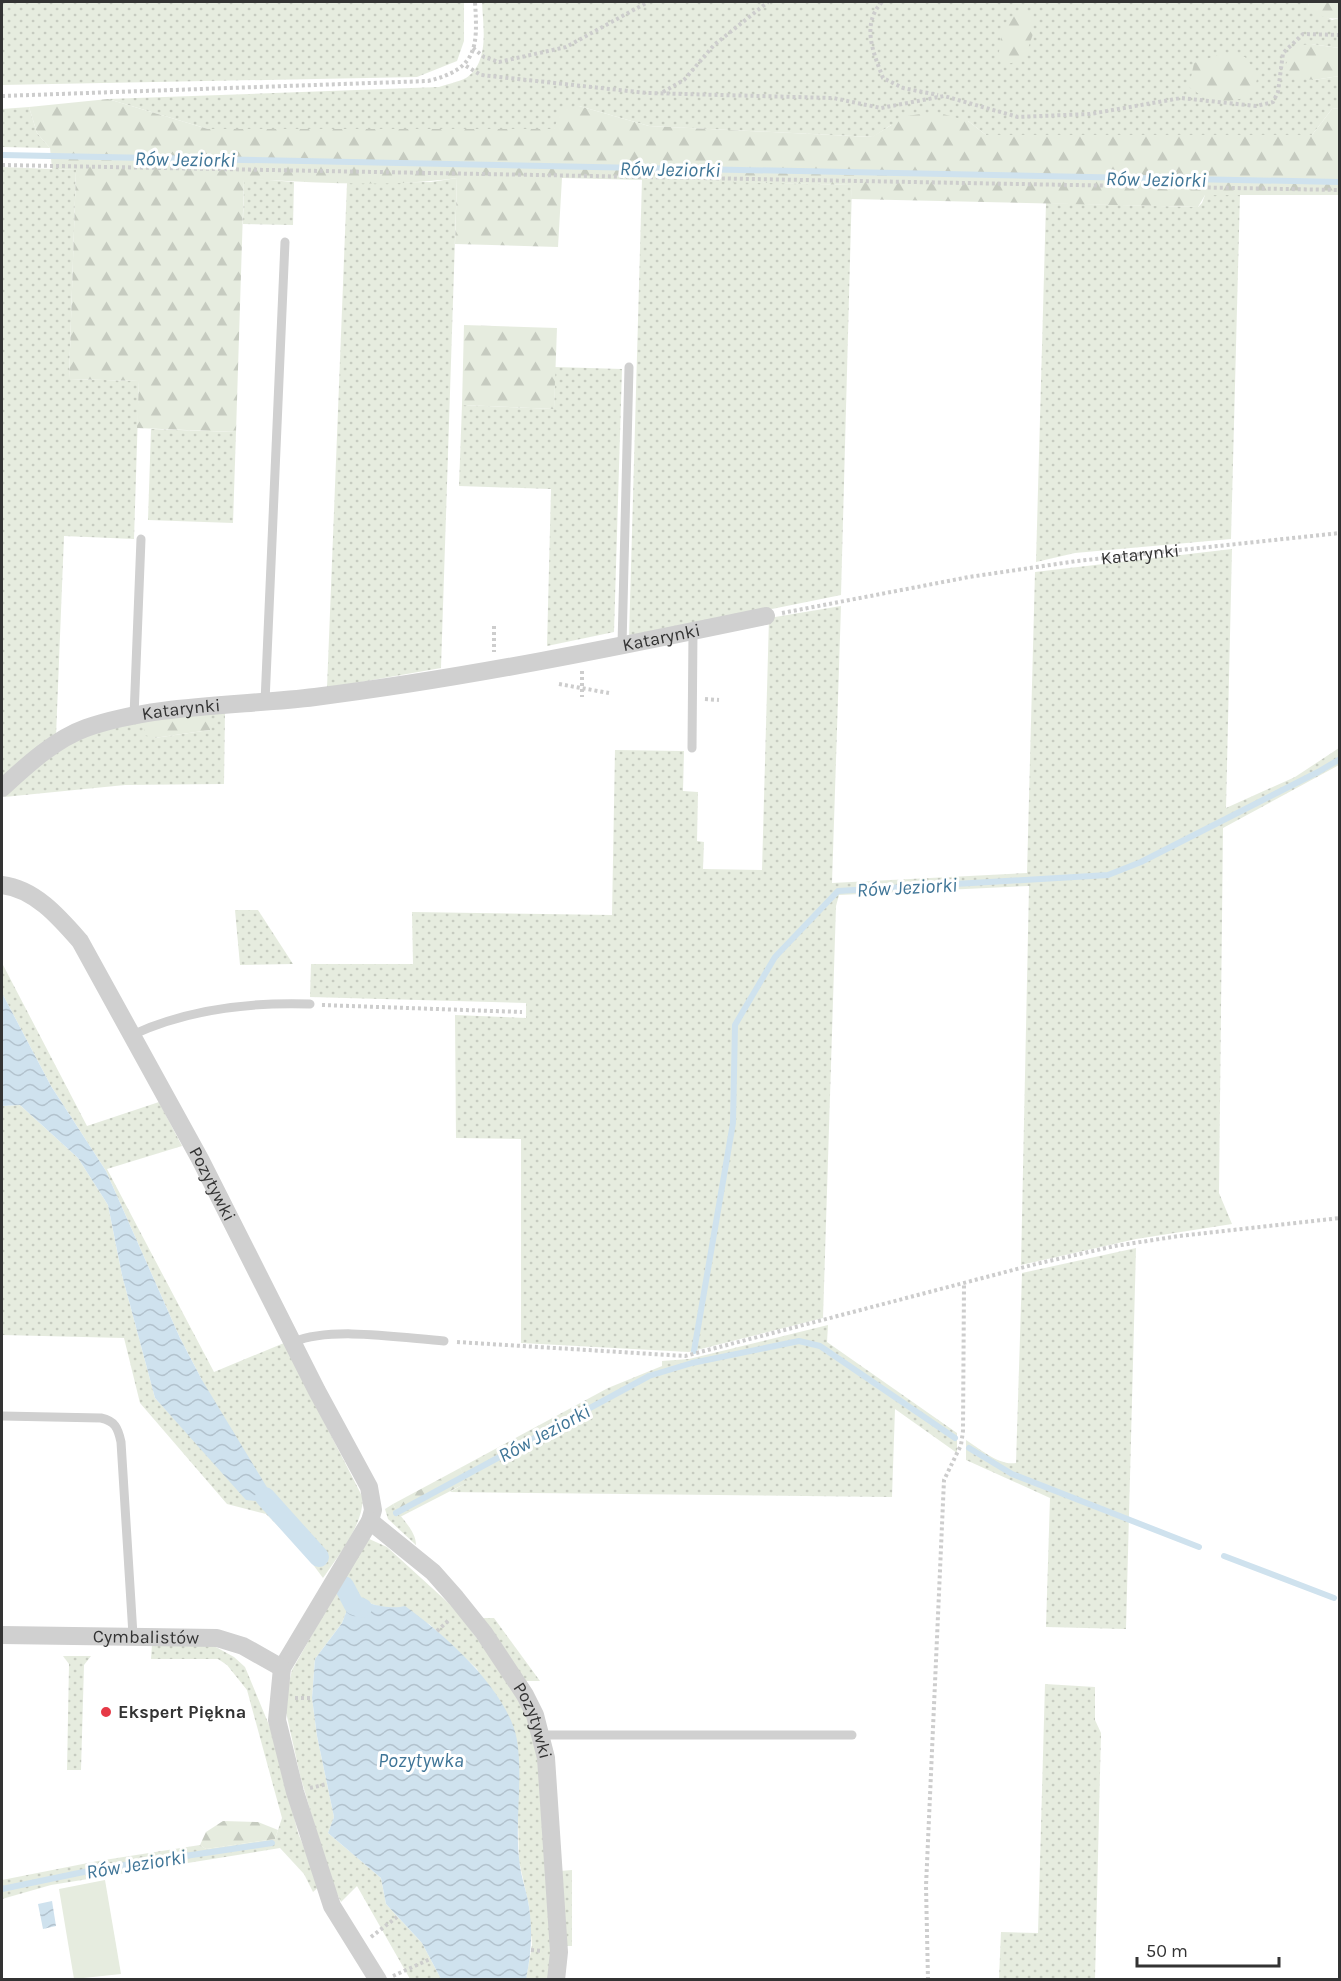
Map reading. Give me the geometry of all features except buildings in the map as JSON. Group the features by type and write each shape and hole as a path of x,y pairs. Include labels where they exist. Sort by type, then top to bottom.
{"street":[{"name":"Katarynki","path":"2,788 64,739 92,726 134,716 265,702 447,676 622,645 766,616"},
{"name":"Pozytywki","path":"2,885 33,896 75,936 200,1159 317,1391 369,1487 373,1510 369,1521 282,1668 277,1720 295,1792 332,1906 378,1980"},
{"name":"Pozytywki","path":"369,1521 433,1572 484,1633 525,1695 541,1735 546,1758 559,1952 556,1980"},
{"name":"Cymbalistów","path":"2,1635 133,1635 217,1638 243,1646 282,1668"}],"lane":[{"path":"265,702 285,242"},
{"path":"622,645 629,367"},
{"path":"134,716 141,539"},
{"path":"692,748 693,631"},
{"path":"132,1035 193,1015 237,1005 310,1004"},
{"path":"294,1342 310,1336 331,1334 444,1341"},
{"path":"2,1416 101,1418 113,1421 116,1426 121,1442 133,1635"},
{"path":"541,1735 852,1735"}],"path":[{"path":"2,96 428,81 447,77 466,66 473,48 477,25 475,2"},
{"path":"473,48 484,57 499,62 566,47 648,2"},
{"path":"662,93 684,80 691,68 714,45 768,2"},
{"path":"882,2 874,10 869,32 884,78 903,88 944,96 1018,117 1090,114 1181,98 1256,106 1273,102 1278,92 1282,53 1303,34 1340,35"},
{"path":"466,66 481,75 662,93 833,98 881,108 944,96"},
{"path":"2,165 1340,190"},
{"name":"Katarynki","path":"766,616 969,576 1077,561 1340,533"},
{"path":"494,626 494,654"},
{"path":"581,668 582,697"},
{"path":"559,684 609,693"},
{"path":"700,699 719,700"},
{"path":"310,1004 522,1012"},
{"path":"444,1341 685,1356 1114,1246 1212,1232 1340,1218"},
{"path":"928,1980 926,1886 944,1480 962,1445 964,1284"},
{"path":"437,1631 458,1612"},
{"path":"304,1790 327,1784"},
{"path":"382,1930 397,1917"},
{"path":"405,1970 430,1959"}],"green space":[{"path":"2,2 464,2 464,41 457,61 417,77 2,85"},
{"path":"482,2 1310,2 1308,5 1332,20 1339,18 1339,48 1311,44 1314,80 1339,76 1339,108 1332,109 1312,135 986,135 968,121 891,125 873,137 649,126 579,106 554,129 208,129 108,99 439,87 466,78 479,63 484,32"},
{"path":"1310,2 1339,2 1339,18 1318,14 1308,5"},
{"path":"1018,11 1032,13 1033,34 1024,60 1007,64 999,52 1003,25"},
{"path":"1311,44 1339,48 1339,76 1314,80 1292,77 1286,64 1295,46"},
{"path":"1225,53 1245,57 1258,75 1253,95 1227,101 1212,100 1189,87 1194,63"},
{"path":"108,99 208,129 554,129 561,109 579,106 649,126 872,137 906,116 936,112 968,121 986,135 1312,135 1332,109 1339,108 1339,195 1205,195 1198,207 851,199 852,185 562,178 558,247 455,244 457,178 377,184 244,179 236,432 137,428 139,381 69,379 76,170 52,169 50,148 37,133 29,107"},
{"path":"29,107 37,133 50,148 2,147 2,109"},
{"path":"2,167 76,170 69,379 139,381 134,539 64,536 56,736 2,779"},
{"path":"244,178 294,182 293,225 243,224"},
{"path":"457,178 441,668 327,688 347,183 431,182"},
{"path":"642,179 852,185 841,595 629,638"},
{"path":"1240,193 1231,539 1075,553 1036,562 1046,203 1198,207 1205,195"},
{"path":"464,325 557,328 554,409 462,405"},
{"path":"555,367 622,369 614,632 547,646 551,489 459,486 462,405 554,409"},
{"path":"151,429 236,432 233,523 148,520"},
{"path":"1232,549 1226,808 1295,777 1339,748 1339,765 1223,828 1219,1193 1232,1224 1136,1239 1021,1265 1029,886 839,895 836,906 823,1318 689,1352 521,1343 521,1139 456,1138 455,1015 526,1018 526,1003 310,997 311,964 413,964 412,912 612,915 615,750 684,751 683,791 698,792 697,841 704,842 703,869 762,870 769,618 841,606 832,883 1027,873 1035,572"},
{"path":"225,711 224,784 125,785 4,797 19,780 41,762 63,747 91,733 143,720 154,738 210,730 210,713"},
{"path":"210,713 210,730 154,738 145,735 143,720"},
{"path":"235,910 258,910 293,964 240,965"},
{"path":"2,963 87,1126 159,1102 182,1146 107,1169 214,1372 284,1343 363,1498 359,1520 354,1530 323,1578 300,1547 266,1514 227,1504 140,1403 124,1338 2,1335 2,1106 20,1105 78,1158 108,1205 122,1275 155,1398 189,1435 202,1380 180,1338 106,1171 51,1086 2,993"},
{"path":"1136,1248 1126,1629 1046,1627 1050,1498 966,1460 966,1440 996,1459 1016,1463 1022,1273"},
{"path":"828,1325 827,1342 957,1433 957,1453 895,1409 892,1497 450,1492 467,1482 460,1468 608,1388 662,1366 662,1361 689,1359"},
{"path":"460,1468 468,1482 400,1517 393,1504"},
{"path":"393,1504 411,1529 416,1545 388,1519 385,1509"},
{"path":"367,1538 387,1547 454,1608 517,1691 539,1748 552,1940 550,1979 526,1979 532,1945 529,1906 519,1861 517,1774 477,1669 429,1624 355,1598 350,1602 342,1623 315,1659 312,1698 317,1736 334,1817 328,1833 381,1878 386,1904 422,1943 441,1979 410,1979 357,1886 341,1902 330,1879 300,1775 284,1703 292,1670"},
{"path":"481,1618 494,1618 540,1681 526,1681"},
{"path":"152,1644 214,1646 234,1657 245,1667 274,1737 298,1833 320,1886 313,1892 304,1874 280,1848 51,1885 2,1899 2,1880 98,1861 200,1845 206,1849 275,1839 282,1818 247,1690 227,1665 218,1659 151,1659"},
{"path":"63,1656 91,1656 84,1665 81,1770 67,1770 69,1664"},
{"path":"1045,1684 1095,1687 1095,1720 1101,1733 1095,1979 999,1979 1001,1932 1038,1933"},
{"path":"223,1821 258,1822 278,1830 275,1839 206,1849 200,1845 206,1832"},
{"path":"572,1870 572,1946 567,1946 560,1871"},
{"path":"105,1880 121,1974 74,1979 59,1889"}],"water":[{"path":"2,993 51,1086 106,1171 180,1338 202,1380 268,1489 265,1497 257,1501 246,1500 155,1398 122,1275 108,1205 78,1158 20,1105 2,1106"},
{"name":"Pozytywka","path":"351,1592 368,1603 392,1607 405,1606 421,1618 455,1648 488,1683 511,1721 519,1754 519,1858 531,1926 526,1979 441,1979 422,1943 386,1904 381,1878 328,1833 334,1817 317,1736 312,1698 315,1659 342,1623 350,1602 347,1598"},
{"path":"52,1901 56,1926 43,1929 38,1904"}],"waterway":[{"name":"Rów Jeziorki","path":"2,155 1340,182"},
{"name":"Rów Jeziorki","path":"694,1351 733,1123 735,1025 775,957 838,891 1108,875 1141,862 1340,759"},
{"name":"Rów Jeziorki","path":"396,1513 649,1376 692,1363 799,1341 820,1346 955,1438"},
{"path":"969,1448 1012,1474 1199,1547"},
{"path":"265,1497 319,1557"},
{"path":"1224,1556 1334,1598"},
{"path":"344,1586 354,1605 362,1608"},
{"name":"Rów Jeziorki","path":"2,1889 98,1869 272,1843"}],"place":[{"name":"Ekspert Piękna","path":"106,1712"}]}
